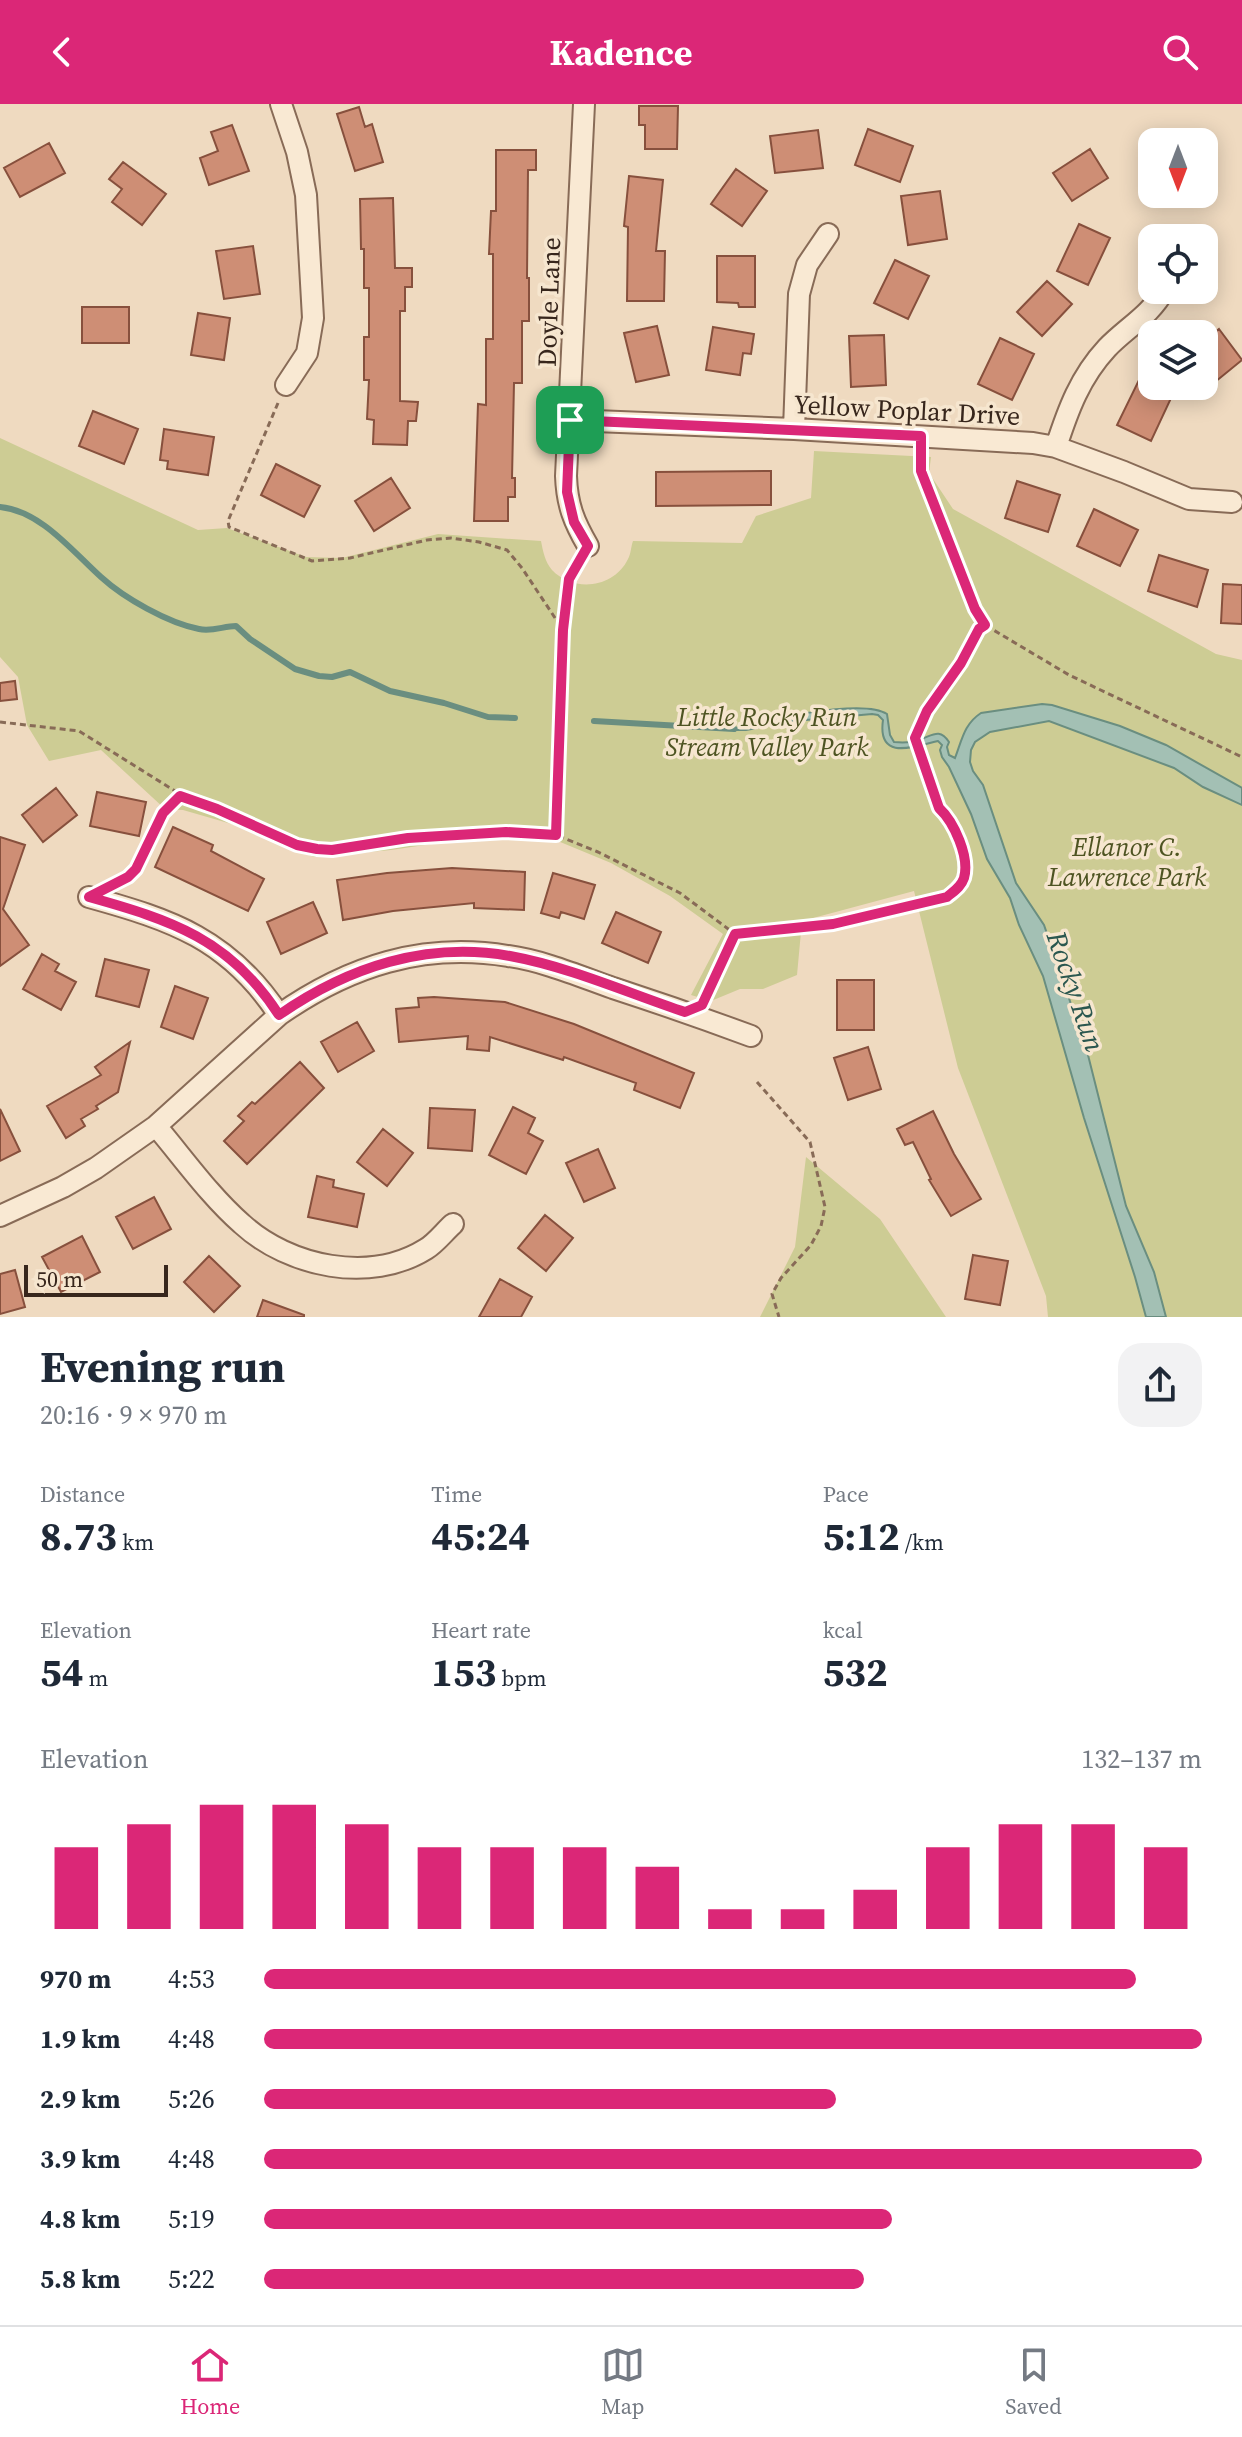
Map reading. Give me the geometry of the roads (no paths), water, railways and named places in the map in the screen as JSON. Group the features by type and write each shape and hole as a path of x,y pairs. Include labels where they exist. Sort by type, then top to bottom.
{"street":[{"path":"281,104 297,152 306,195 313,318 307,353 286,385"},
{"name":"Doyle Lane","path":"584,104 567,492 574,522 588,546"},
{"path":"794,429 799,294 807,265 828,234"},
{"path":"1056,447 1070,403 1090,369 1108,347 1155,304"},
{"name":"Yellow Poplar Drive","path":"570,420 984,439 1056,447 1189,499 1232,502"},
{"path":"89,897 151,915 203,939 228,956 254,980 279,1015"},
{"path":"0,1216 96,1168 156,1126 279,1015 327,984 369,966 399,958 451,952 509,956 546,965 751,1036"},
{"path":"156,1126 240,1223 266,1243 298,1258 344,1267 391,1264 428,1248 453,1224"}],"waterway":[{"path":"0,507 15,510 42,524 111,585 147,609 174,621 204,630 236,626 295,669 319,676 332,677 350,672 390,691 488,717 515,718"},
{"path":"594,721 734,729"}],"park label":[{"name":"Little Rocky Run Stream Valley Park","path":"767,732"},
{"name":"Ellanor C. Lawrence Park","path":"1127,862"}],"water label":[{"name":"Rocky Run","path":"1076,991"}]}
